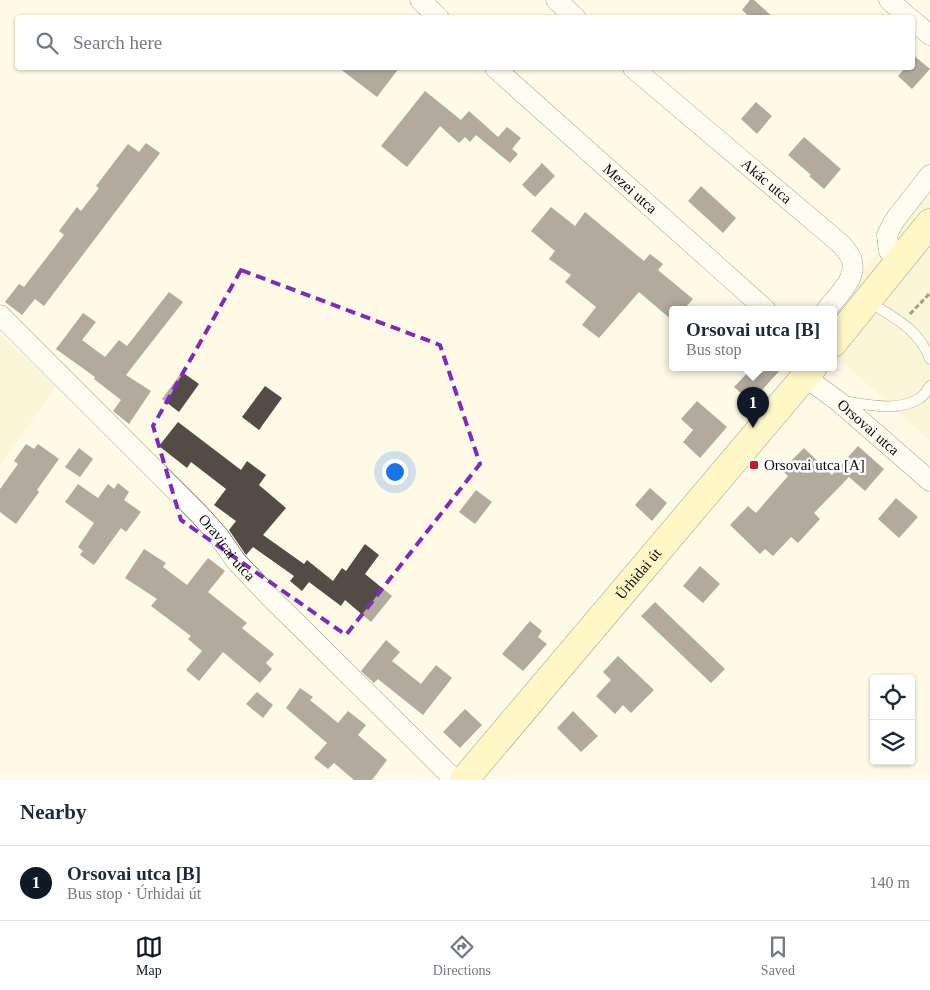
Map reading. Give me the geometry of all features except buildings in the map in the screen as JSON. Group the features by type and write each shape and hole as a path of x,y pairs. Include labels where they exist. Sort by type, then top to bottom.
{"main road":[{"path":"837,338 930,223"},
{"name":"Úrhidai út","path":"464,780 809,372"}],"street":[{"path":"420,0 436,15"},
{"path":"556,0 573,15"},
{"path":"889,0 906,15"},
{"path":"915,22 930,35"},
{"name":"Mezei utca","path":"497,70 762,306"},
{"name":"Akác utca","path":"635,70 842,245 851,258 854,269 852,278 829,306"},
{"path":"900,261 889,251 887,235 894,221 930,175"},
{"name":"Oravicai utca","path":"0,315 199,514 218,535 236,561 270,597 454,780"},
{"name":"Orsovai utca","path":"809,372 838,401 930,481"}],"lane":[{"path":"867,301 903,323 917,335 930,359"},
{"path":"838,401 885,406 905,405 921,398 930,386"}],"path":[{"path":"903,323 930,292"}],"highlighted area":[{"path":"241,270 440,345 480,464 346,635 181,520 153,426"}],"shaded area":[{"path":"930,184 930,441 837,357 836,306"},
{"path":"0,334 56,386 0,466"}],"place":[{"name":"Orsovai utca [B]","path":"753,428"},
{"name":"Orsovai utca [A]","path":"754,465"}]}
